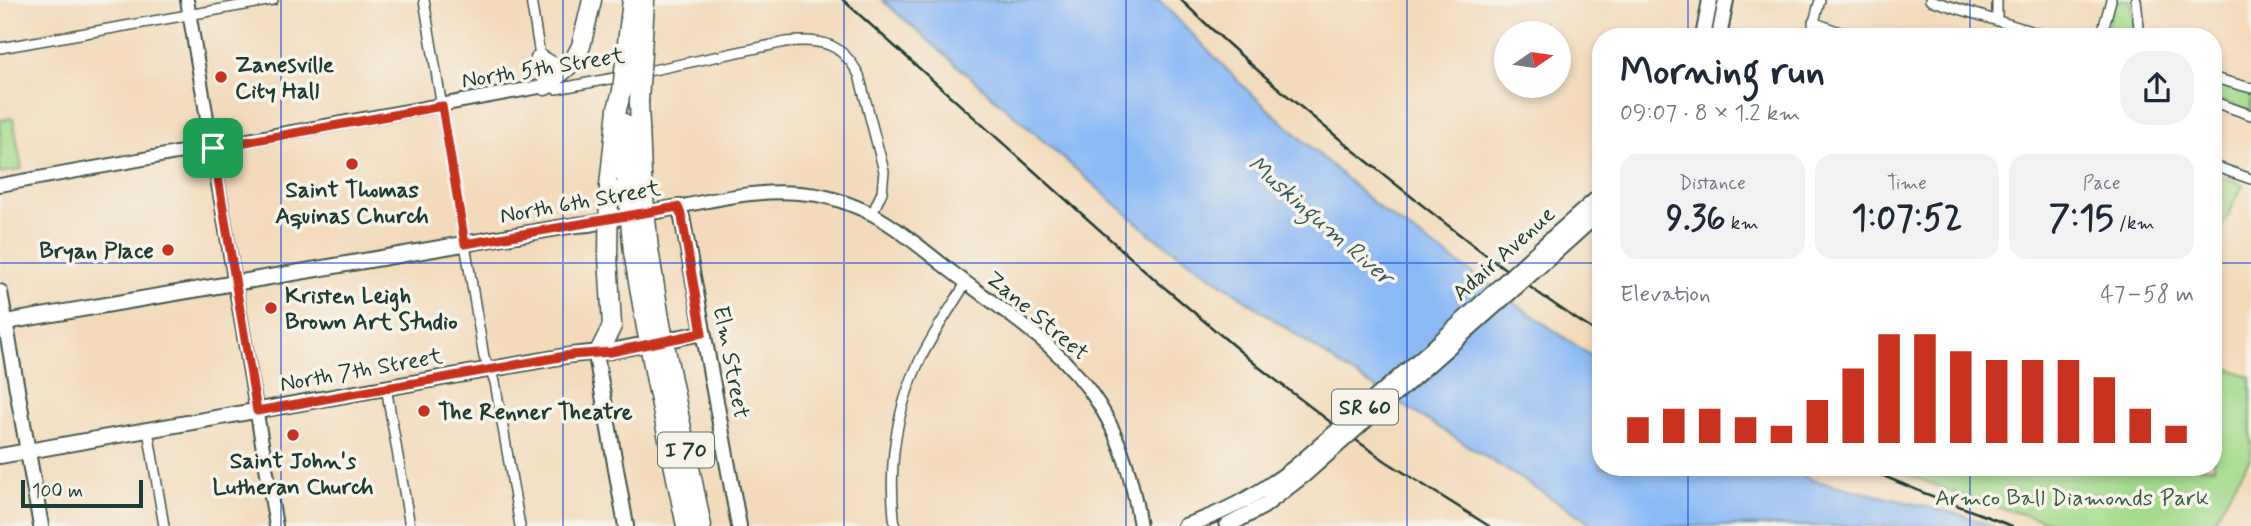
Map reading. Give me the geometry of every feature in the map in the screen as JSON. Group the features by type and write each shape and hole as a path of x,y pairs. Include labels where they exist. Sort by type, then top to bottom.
{"highway":[{"path":"545,86 573,62 582,46 592,0"},
{"name":"I 70","path":"632,0 639,102 634,178"},
{"name":"I 70","path":"645,0 622,91 652,321 702,526"},
{"path":"540,59 564,70"},
{"path":"599,352 612,326 608,256 609,186 617,109 622,91"},
{"name":"I 70","path":"664,378 686,526"}],"main road":[{"path":"187,0 276,526"},
{"path":"1705,28 1710,0"},
{"path":"1721,28 1726,0"},
{"name":"North 5th Street","path":"0,185 545,86"},
{"name":"North 6th Street","path":"3,322 721,199 779,192 820,196 872,214"},
{"name":"Adair Avenue","path":"1299,471 1439,350 1545,253 1592,204"},
{"name":"Elm Street","path":"678,207 739,526"},
{"name":"Zane Street","path":"872,214 1046,344 1077,374 1111,425 1121,448 1132,484 1140,526"},
{"name":"Adair Avenue","path":"1545,253 1592,218"},
{"path":"0,292 3,322 41,526"},
{"name":"North 7th Street","path":"0,456 489,369 611,352 702,333"},
{"path":"599,352 597,361 626,526"},
{"name":"SR 60","path":"1185,526 1228,510 1299,471"},
{"name":"SR 60","path":"1227,526 1264,506 1299,471"}],"street":[{"path":"0,48 273,0"},
{"path":"425,0 484,357 495,382 520,526"},
{"path":"531,0 545,86"},
{"path":"1812,28 1820,0"},
{"path":"1930,0 1965,5 2022,28"},
{"path":"1997,0 1997,20"},
{"path":"2103,28 2111,0"},
{"path":"2136,0 2139,28"},
{"path":"1813,22 1829,28"},
{"name":"North 5th Street","path":"545,86 556,89 808,39 821,41 843,52 859,75 884,171 883,192 872,214"},
{"path":"2222,80 2251,88"},
{"path":"2222,105 2251,115"},
{"path":"2222,169 2251,179"},
{"path":"895,526 892,468 895,442 908,389 920,359 966,283"},
{"path":"386,387 410,526"},
{"path":"148,430 164,526"}],"green space":[{"path":"2114,0 2131,0 2135,28 2107,28"},
{"path":"2222,83 2251,92 2251,111 2222,101"},
{"path":"13,118 22,169 0,173 0,120"},
{"path":"2222,177 2243,185 2222,228"},
{"name":"Armco Ball Diamonds Park","path":"2222,366 2251,377 2251,457 2210,526 2064,526 1972,500 1912,476 2222,476"}],"water":[{"name":"Muskingum River","path":"882,0 1159,0 1246,89 1380,209 1592,357 1592,476 1805,476 1812,480 1962,515 1993,526 1596,526 1347,370 1150,234"}],"railway":[{"path":"843,0 1159,283 1260,368 1387,462 1489,526"},
{"path":"1181,0 1280,89 1409,195 1517,278 1592,329"},
{"path":"1883,476 2012,526"}],"place":[{"name":"Zanesville City Hall","path":"221,77"},
{"name":"Saint Thomas Aquinas Church","path":"352,164"},
{"name":"Bryan Place","path":"168,250"},
{"name":"Kristen Leigh Brown Art Studio","path":"271,308"},
{"name":"The Renner Theatre","path":"424,411"},
{"name":"Saint John's Lutheran Church","path":"293,435"}],"route":[{"path":"442,106 465,244 678,207 702,333 611,352 585,352 257,411 213,148 442,106"}]}
